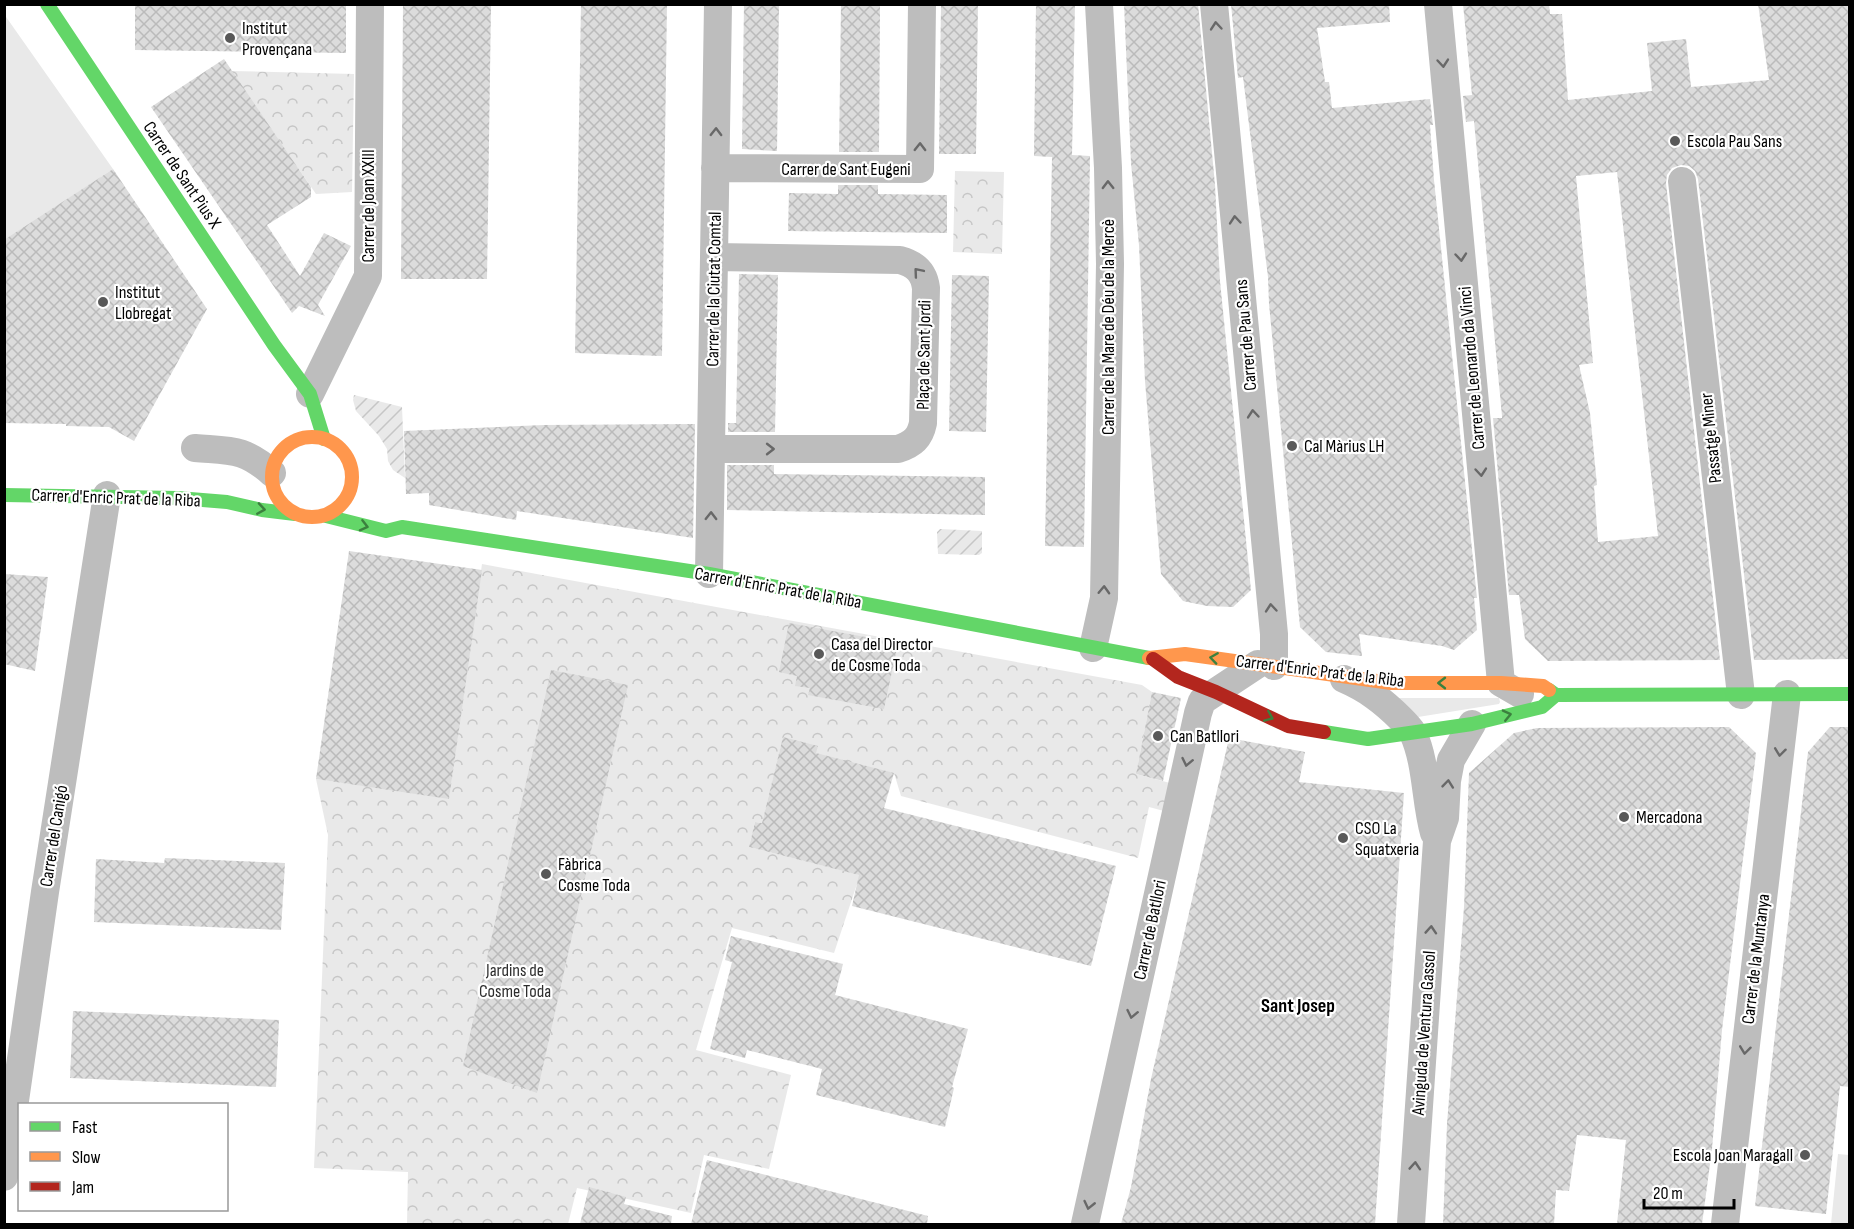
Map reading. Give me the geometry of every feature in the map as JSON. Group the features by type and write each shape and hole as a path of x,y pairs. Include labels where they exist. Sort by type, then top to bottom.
{"street":[{"name":"Carrer de Sant Pius X","path":"47,4 288,365 324,439"},
{"name":"Carrer de Joan XXIII","path":"302,394 368,276 370,4"},
{"name":"Carrer de la Ciutat Comtal","path":"709,574 718,4"},
{"name":"Carrer de Sant Eugeni","path":"715,168 920,169 922,4"},
{"name":"Carrer de la Mare de Déu de la Mercè","path":"1093,648 1104,598 1110,264 1108,168 1099,4"},
{"name":"Carrer de Pau Sans","path":"1214,4 1272,622 1266,665"},
{"name":"Carrer de Leonardo da Vinci","path":"1438,4 1501,683"},
{"name":"Passatge Miner","path":"1682,181 1741,694"},
{"name":"Plaça de Sant Jordi","path":"712,449 898,448 914,442 922,431 923,423 925,299 923,274 909,262 900,260 714,257"},
{"path":"297,440 298,423"},
{"path":"262,485 285,447 308,437 324,439 339,447 349,460 353,476 362,491"},
{"path":"195,448 242,453 255,458 262,485 274,491 283,504 295,514 310,518 326,516 339,508 349,496 353,476"},
{"name":"Carrer d'Enric Prat de la Riba","path":"227,502 262,485"},
{"name":"Carrer d'Enric Prat de la Riba","path":"4,495 107,495 227,502 295,514"},
{"name":"Carrer del Canigó","path":"4,1177 45,892 107,495"},
{"name":"Carrer d'Enric Prat de la Riba","path":"326,516 386,531 402,527 709,574 1153,659 1185,654 1391,683 1501,683"},
{"path":"392,516 402,527"},
{"name":"Carrer d'Enric Prat de la Riba","path":"1153,659 1178,677 1288,726 1368,739 1472,723 1549,701 1741,694 1850,694"},
{"name":"Carrer de Batllori","path":"1085,1224 1198,713 1202,701 1266,665"},
{"name":"Avinguda de Ventura Gassol","path":"1334,675 1367,689 1385,703 1412,731 1421,761 1430,816 1437,841"},
{"path":"1501,683 1549,701"},
{"name":"Carrer de la Muntanya","path":"1725,1224 1787,694"},
{"name":"Avinguda de Ventura Gassol","path":"1411,1224 1437,841 1445,818 1447,781 1451,760 1472,723"}],"green space":[{"path":"4,14 113,169 51,210 4,293"},
{"path":"231,71 354,74 352,192 316,194"},
{"path":"955,171 1004,172 1002,254 953,252"},
{"path":"354,395 402,407 405,478 393,470 388,461 387,449 379,436 356,411"},
{"path":"940,529 982,531 982,553 979,555 938,554 937,532"},
{"name":"Jardins de Cosme Toda","path":"482,564 1142,685 1152,692 1136,774 1170,783 1164,811 1149,807 1138,858 901,796 894,773 850,769 783,738 762,823 755,822 749,847 860,875 834,953 732,928 696,1050 791,1075 769,1169 704,1155 691,1213 577,1188 568,1224 407,1224 408,1172 314,1168 328,835 316,779 449,798"},
{"path":"1397,698 1499,698 1500,702 1418,717"},
{"path":"1838,1154 1849,1155 1849,1224 1831,1224"}],"building":[{"path":"135,4 346,4 346,53 135,50"},
{"path":"403,4 491,4 487,279 401,279"},
{"path":"581,4 667,4 662,356 575,353"},
{"path":"744,4 779,4 777,151 742,149"},
{"path":"841,4 880,4 879,152 839,152"},
{"path":"941,4 978,4 976,154 939,154"},
{"path":"1036,4 1075,4 1072,155 1090,156 1084,547 1045,546 1052,157 1034,156"},
{"path":"1124,4 1198,4 1215,185 1220,281 1251,590 1233,607 1207,606 1183,601 1161,574 1145,381 1139,245 1131,163"},
{"path":"1231,4 1389,4 1390,22 1317,28 1325,82 1329,82 1332,108 1430,99 1434,180 1477,598 1474,598 1477,630 1454,650 1442,646 1359,634 1362,656 1326,652 1300,627 1268,277 1243,77 1238,78"},
{"path":"1463,4 1549,4 1550,14 1562,14 1568,100 1652,91 1647,43 1686,39 1691,87 1769,80 1758,4 1850,4 1850,659 1754,660 1698,179 1695,171 1689,166 1681,165 1672,168 1667,175 1666,183 1720,660 1548,661 1525,639 1519,595 1509,595 1493,418 1502,418 1502,416 1474,121 1466,122 1463,96 1472,95","holes":["1617,172 1658,536 1598,542 1594,486 1597,485 1590,413 1579,365 1593,363 1576,176"]},
{"path":"224,59 311,187 311,197 267,225 300,276 324,233 351,246 318,305 325,316 299,306 292,313 151,107"},
{"name":"Institut Llobregat","path":"113,169 207,309 134,441 109,427 4,423 4,240"},
{"path":"838,185 878,185 878,194 947,195 947,233 788,231 789,193 838,194"},
{"path":"739,274 778,275 775,432 728,432 728,423 736,423"},
{"path":"952,275 989,276 986,432 949,431"},
{"path":"695,424 693,538 517,511 516,520 429,505 429,493 406,494 404,431 544,425"},
{"path":"727,465 774,465 774,474 985,477 985,515 727,510"},
{"path":"349,551 482,570 449,799 316,779"},
{"path":"4,574 48,577 35,671 4,664"},
{"name":"Casa del Director de Cosme Toda","path":"789,623 898,643 884,709 808,695 810,688 795,686 797,676 779,672"},
{"name":"Fàbrica Cosme Toda","path":"551,670 628,685 537,1093 463,1066"},
{"name":"Can Batllori","path":"1152,692 1181,698 1163,781 1136,774"},
{"path":"1729,727 1756,753 1722,1030 1712,1149 1702,1224 1617,1224 1626,1140 1577,1135 1569,1191 1556,1190 1554,1224 1443,1224 1447,1124 1464,907 1469,773 1514,733 1537,728"},
{"path":"1830,727 1850,727 1850,1087 1840,1086 1826,1214 1755,1206 1808,752"},
{"path":"783,737 818,746 816,753 894,773 884,808 1116,866 1091,966 852,906 859,875 749,847 755,822 762,823"},
{"path":"1229,738 1305,752 1299,782 1404,793 1375,1224 1121,1224 1131,1187 1151,1079"},
{"path":"165,858 285,863 281,930 94,922 96,859 164,863"},
{"path":"731,936 843,964 835,995 968,1029 952,1087 954,1088 945,1127 816,1095 822,1069 747,1050 745,1058 710,1049 732,962 725,960"},
{"path":"73,1011 279,1020 276,1087 70,1078"},
{"path":"707,1160 928,1216 927,1224 691,1224"},
{"path":"589,1187 626,1197 624,1204 672,1216 671,1224 580,1224"}],"traffic: fast":[{"path":"47,4 274,345 310,394 324,439"},
{"path":"4,495 178,498 227,502 295,514"},
{"path":"326,516 386,531 402,527 709,574 1149,658"},
{"path":"1549,690 1556,695 1850,694"},
{"path":"1324,732 1368,739 1472,724 1542,707 1556,695"}],"traffic: slow":[{"path":"312,437 327,440 340,449 349,462 352,477 349,492 340,505 327,514 312,517 297,514 284,505 275,492 272,477 275,462 284,449 297,440 312,437"},
{"path":"1149,658 1185,654 1391,683 1501,683 1543,686 1549,690"}],"traffic: jam":[{"path":"1153,659 1178,677 1288,726 1324,732"}],"place":[{"name":"Institut Provençana","path":"230,38"},
{"name":"Escola Pau Sans","path":"1675,141"},
{"name":"Institut Llobregat","path":"103,302"},
{"name":"Cal Màrius LH","path":"1292,446"},
{"name":"Casa del Director de Cosme Toda","path":"819,654"},
{"name":"Can Batllori","path":"1158,736"},
{"name":"Mercadona","path":"1624,817"},
{"name":"CSO La Squatxeria","path":"1343,838"},
{"name":"Fàbrica Cosme Toda","path":"546,874"},
{"name":"Escola Joan Maragall","path":"1805,1155"}],"district":[{"name":"Sant Josep","path":"1298,1006"}]}
